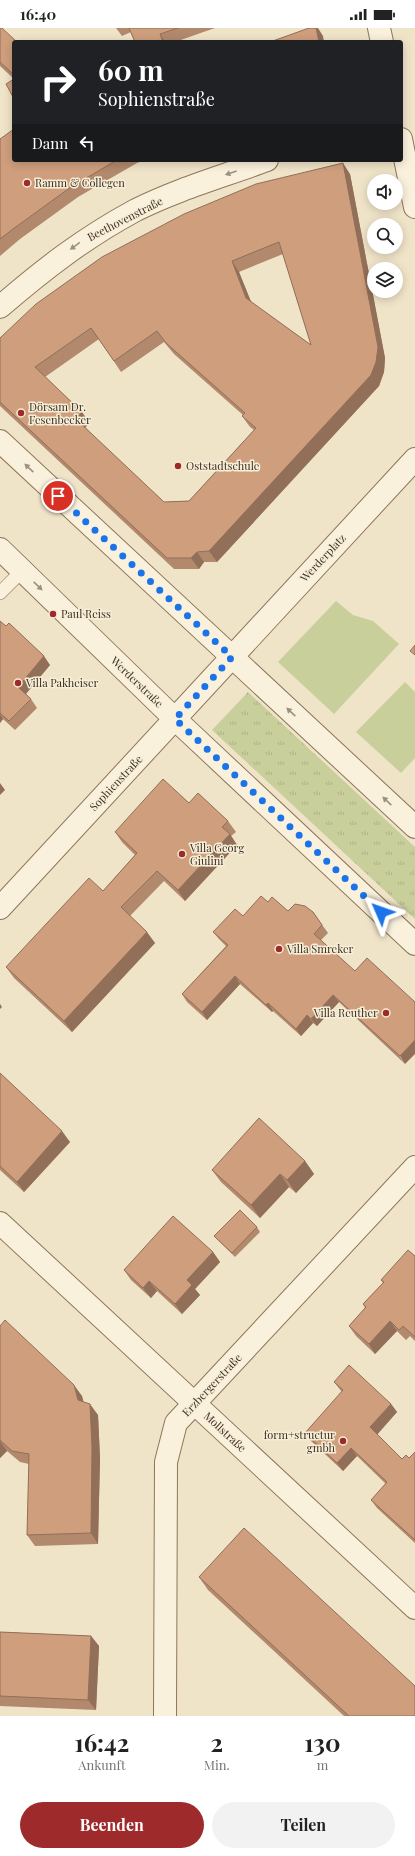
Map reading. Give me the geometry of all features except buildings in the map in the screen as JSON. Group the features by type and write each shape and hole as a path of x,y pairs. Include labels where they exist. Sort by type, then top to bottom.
{"street":[{"path":"379,28 382,40"},
{"path":"403,149 415,207"},
{"name":"Beethovenstraße","path":"0,307 37,275 86,239 138,210 188,188 261,162"},
{"path":"0,441 415,827"},
{"name":"Werderplatz","path":"232,657 415,459"},
{"name":"Werderstraße","path":"0,549 175,719 415,944"},
{"name":"Sophienstraße","path":"0,908 232,657"},
{"name":"Erzbergerstraße","path":"165,1716 166,1462 176,1423 415,1167"},
{"name":"Mollstraße","path":"3,1231 195,1404 415,1608"}],"lane":[{"path":"0,593 23,570"}],"green space":[{"path":"336,601 353,615 373,621 399,644 334,714 278,662"},
{"path":"405,682 415,692 415,758 401,773 356,732"},
{"path":"248,692 415,847 415,919 212,730"}],"place":[{"name":"Ramm & Collegen","path":"27,183"},
{"name":"Dörsam Dr. Fesenbecker","path":"21,413"},
{"name":"Oststadtschule","path":"178,466"},
{"name":"Paul Reiss","path":"53,614"},
{"name":"Villa Pakheiser","path":"18,683"},
{"name":"Villa Georg Giulini","path":"182,854"},
{"name":"Villa Smreker","path":"279,949"},
{"name":"Villa Reuther","path":"386,1013"},
{"name":"form+structur gmbh","path":"343,1441"}],"route":[{"path":"58,496 232,657 175,719 381,912"}]}
